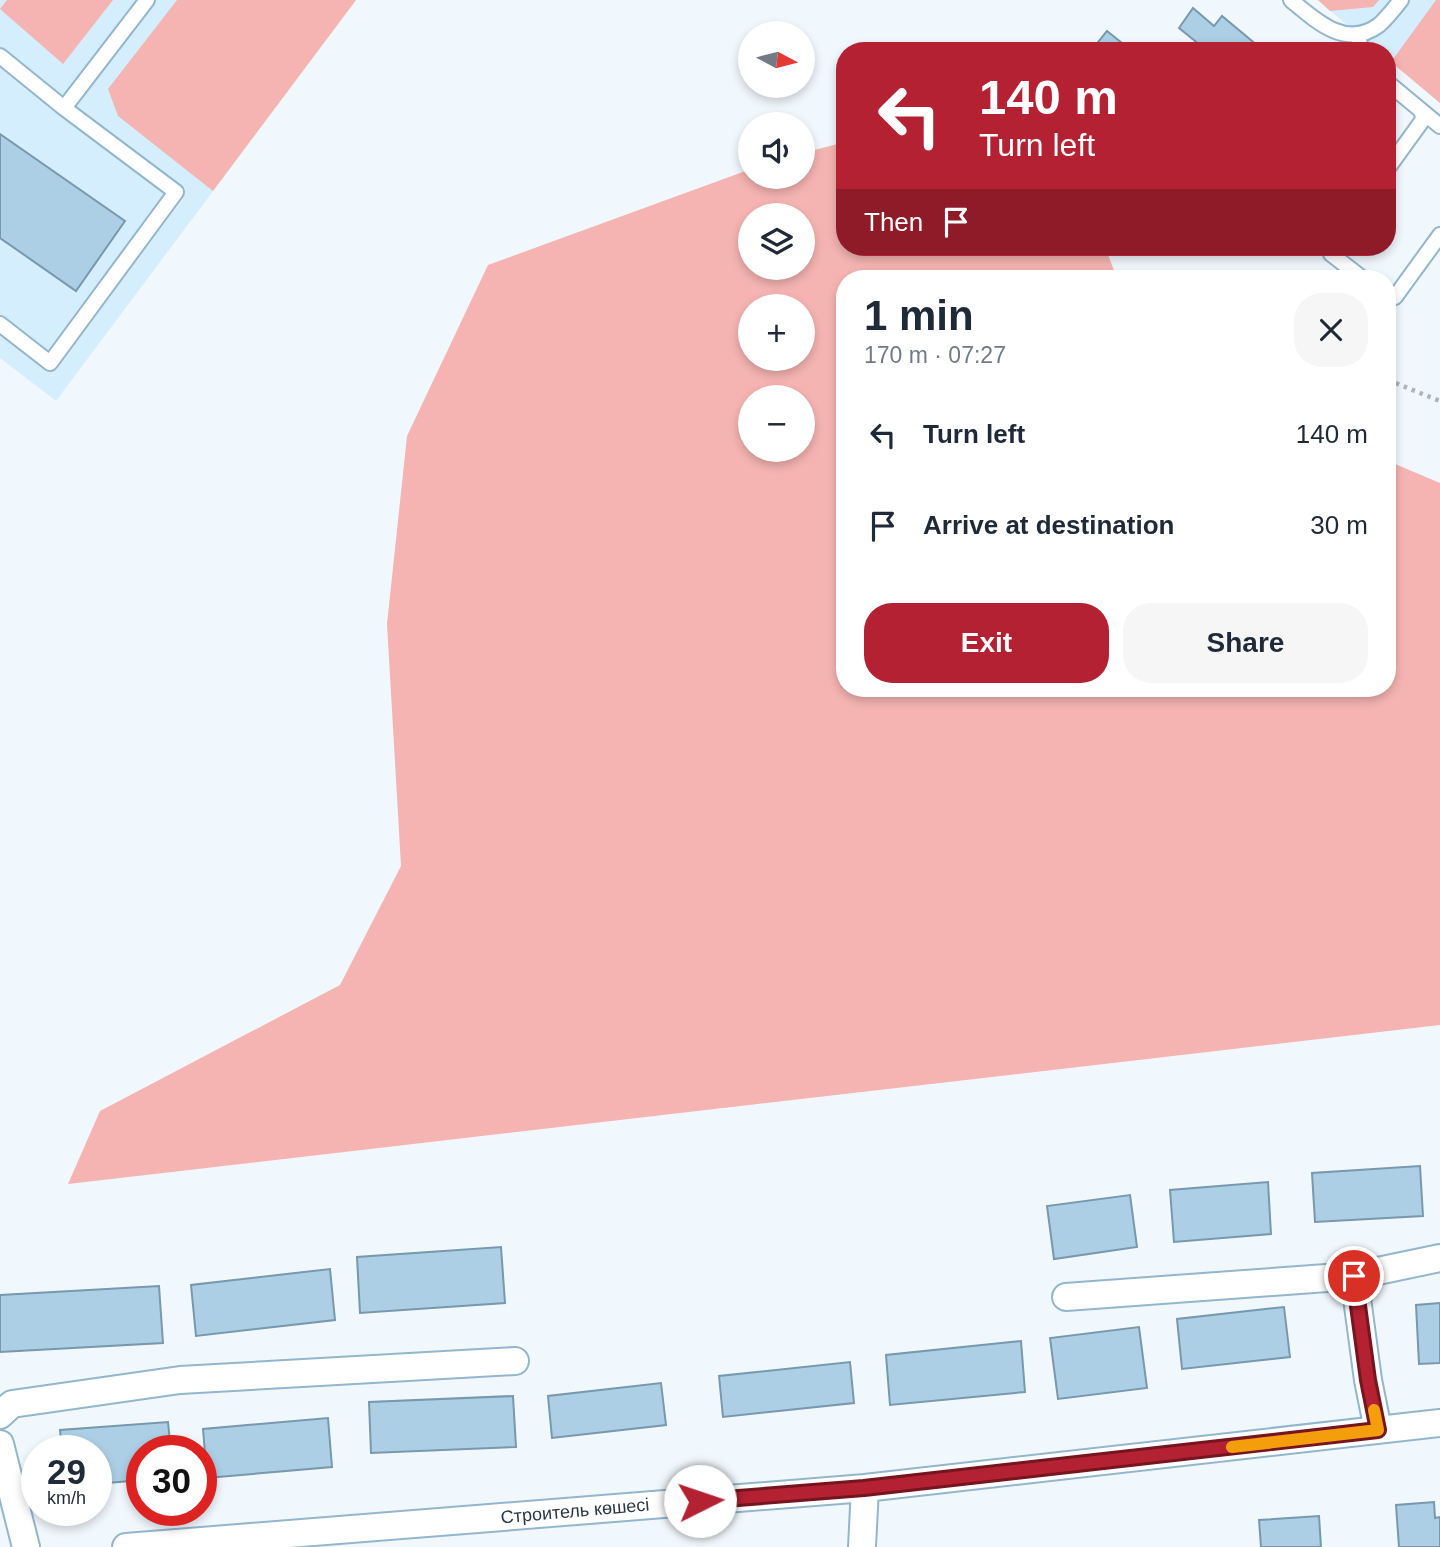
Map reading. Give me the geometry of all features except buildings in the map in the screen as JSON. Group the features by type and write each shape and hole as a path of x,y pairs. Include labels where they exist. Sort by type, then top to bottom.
{"street":[{"path":"1066,1297 1354,1276 1440,1258"},
{"path":"1354,1276 1368,1380 1378,1430"},
{"path":"0,1415 12,1404 180,1380 515,1361"},
{"name":"Строитель көшесі","path":"126,1547 864,1488 1440,1423"},
{"path":"0,1444 26,1547"},
{"path":"862,1547 864,1488"}],"lane":[{"path":"64,108 147,0"},
{"path":"1291,0 1324,27 1342,33 1358,34 1377,27 1401,0"},
{"path":"1358,34 1359,42"},
{"path":"0,56 176,192 50,363 0,324"},
{"path":"1396,90 1440,126"},
{"path":"1396,156 1422,121 1421,111"},
{"path":"1396,296 1440,235"},
{"path":"1334,256 1352,270"}],"path":[{"path":"1396,383 1440,401"}],"shaded area":[{"path":"0,0 356,0 56,401 0,358"},
{"path":"7,0 113,0 63,64 0,9"},
{"path":"177,0 356,0 213,191 118,116 108,89"},
{"path":"1318,0 1440,0 1440,103 1396,66 1396,42 1367,42"},
{"path":"1318,0 1379,0 1373,7 1330,11"},
{"path":"1436,0 1440,0 1440,103 1396,66 1396,55"},
{"path":"836,144 836,256 1108,256 1114,270 836,270 836,697 1396,697 1396,464 1440,483 1440,1025 68,1184 100,1111 340,985 401,866 387,624 407,436 488,265 738,174 738,189 815,189 815,150"}],"slow traffic":[{"path":"1232,1447 1378,1430 1374,1410"}],"route":[{"path":"700,1501 864,1488 1378,1430 1368,1380 1354,1276"}]}
